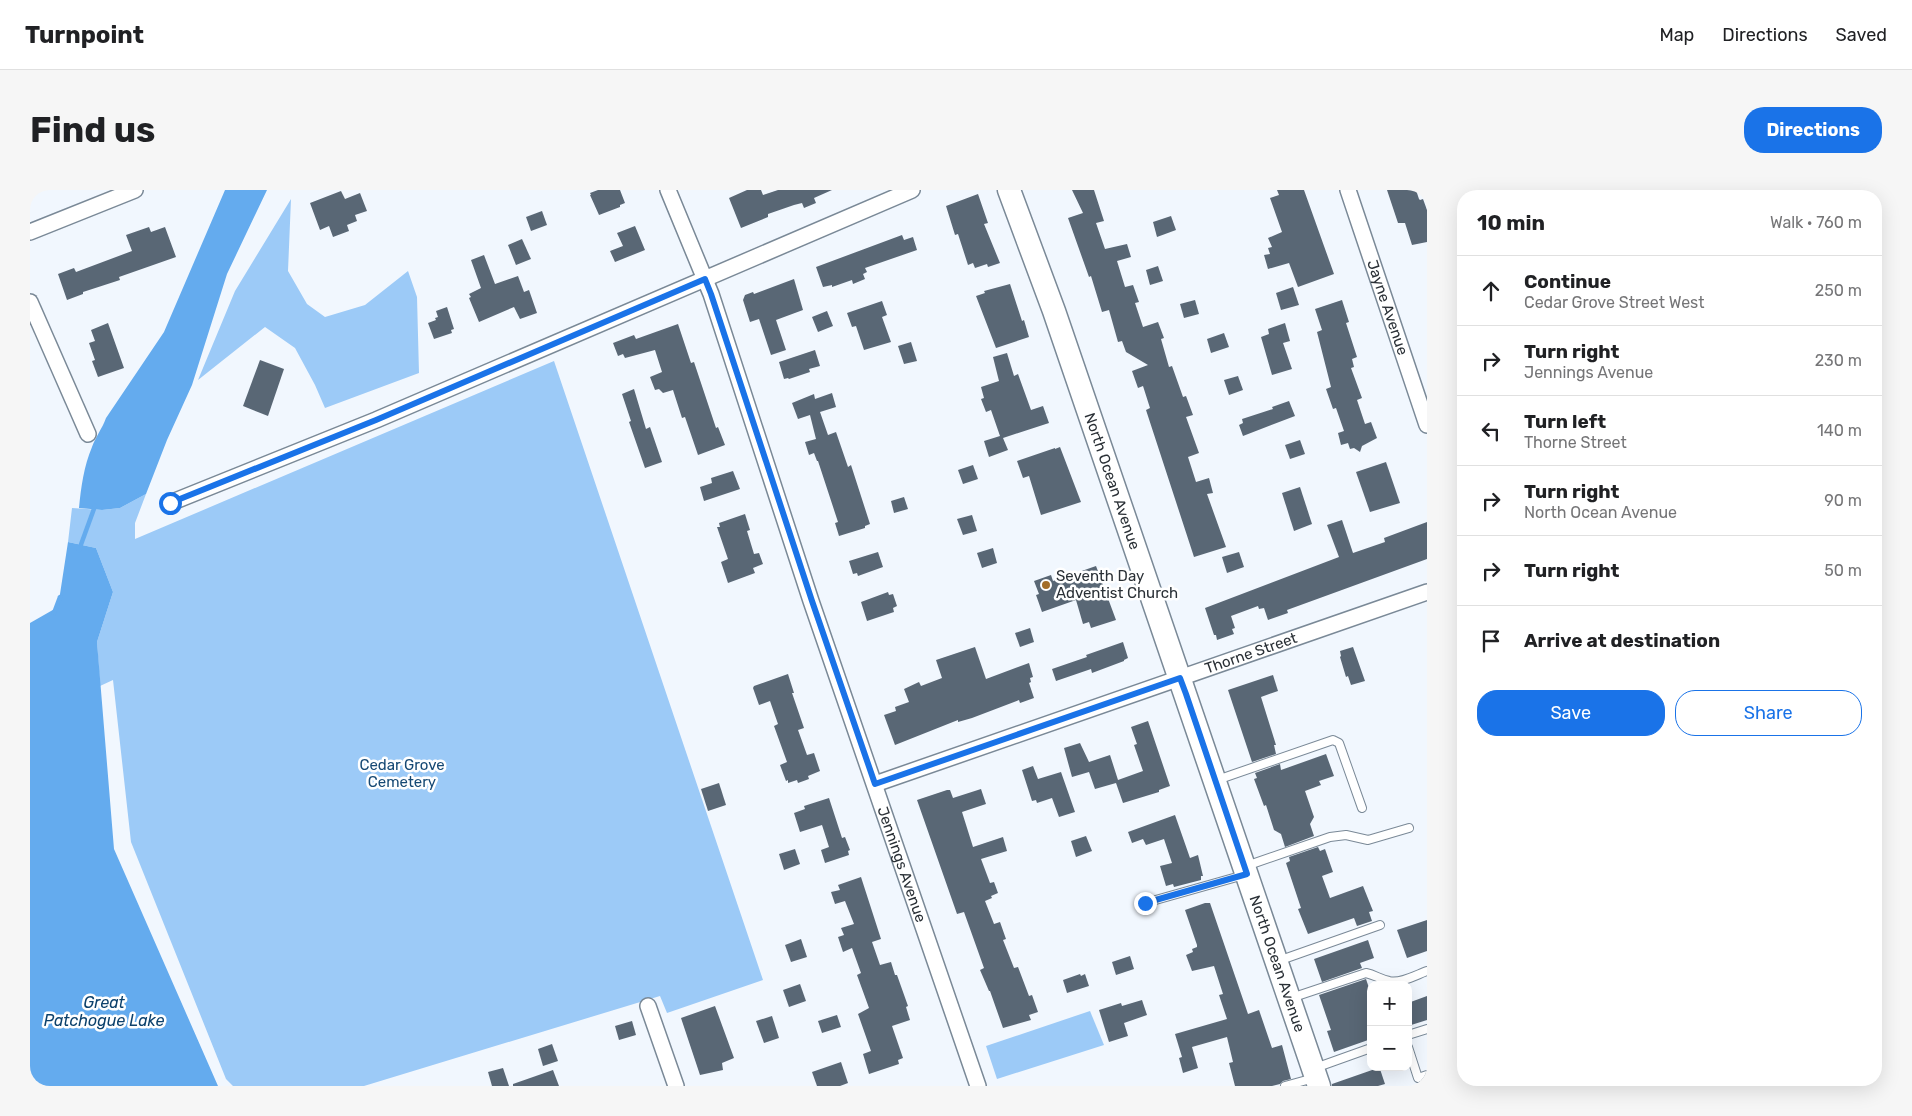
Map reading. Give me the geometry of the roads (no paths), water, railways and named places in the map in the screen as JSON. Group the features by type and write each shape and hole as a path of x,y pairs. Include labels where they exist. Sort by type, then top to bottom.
{"street":[{"path":"30,232 135,190"},
{"name":"Jennings Avenue","path":"668,190 711,294 812,601 978,1086"},
{"path":"170,503 376,420 912,190"},
{"name":"North Ocean Avenue","path":"1009,190 1040,271 1216,780 1316,1077"},
{"name":"Jayne Avenue","path":"1348,190 1427,425"},
{"path":"30,302 88,434"},
{"name":"Thorne Street","path":"875,784 1427,592"},
{"path":"648,1006 676,1086"}],"lane":[{"path":"1216,780 1333,740 1338,743 1362,808"},
{"path":"1145,903 1246,871 1330,837 1346,835 1368,840 1409,828"},
{"path":"1276,961 1380,925"},
{"path":"1289,998 1366,973 1390,982 1396,982 1427,971"},
{"path":"1412,1034 1427,1029"},
{"path":"1285,1086 1316,1077 1367,1050"},
{"path":"1412,1060 1419,1082 1427,1075"}],"water":[{"path":"225,190 267,190 227,274 192,385 167,440 146,494 120,508 102,510 79,508 85,469 94,443 106,418 164,332"},
{"name":"Great Patchogue Lake","path":"68,542 96,548 113,592 97,642 114,849 218,1086 30,1086 30,623 58,607"}],"waterway":[{"path":"79,550 95,506"},
{"path":"54,613 60,597"}],"place":[{"name":"Seventh Day Adventist Church","path":"1046,585"}],"park label":[{"name":"Cedar Grove Cemetery","path":"402,774"}]}
